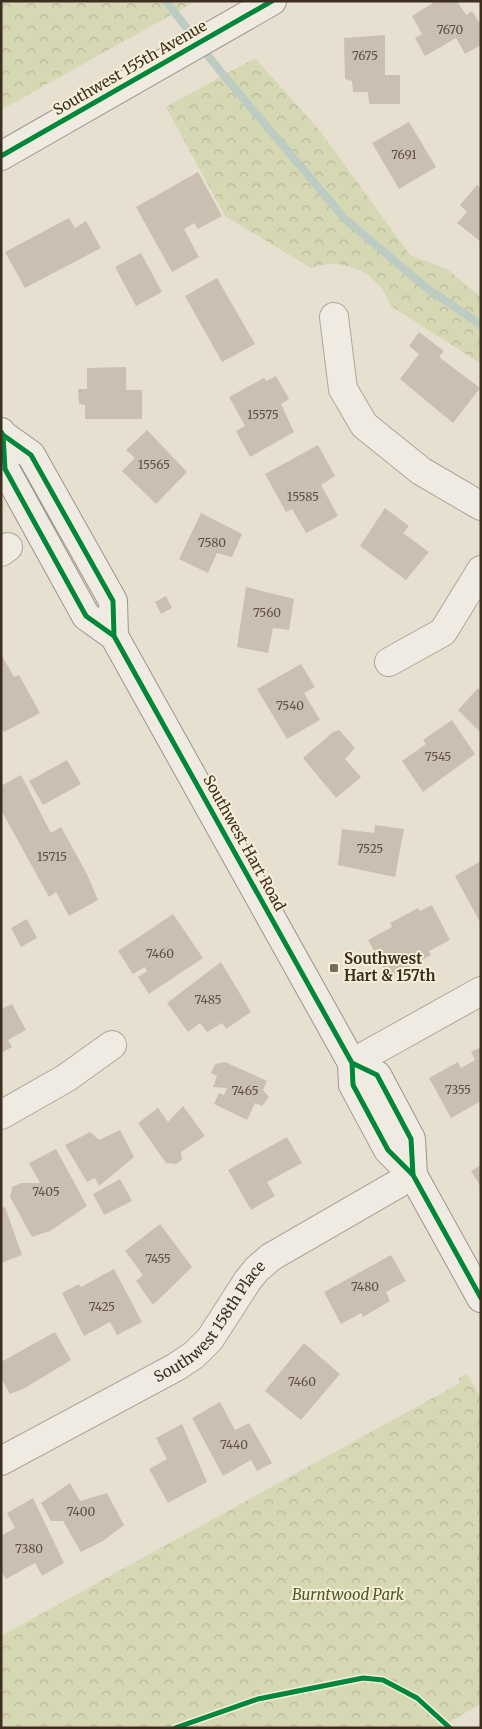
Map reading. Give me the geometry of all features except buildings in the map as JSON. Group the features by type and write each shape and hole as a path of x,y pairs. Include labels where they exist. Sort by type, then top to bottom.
{"street":[{"name":"Southwest 155th Avenue","path":"1,156 263,6"},
{"path":"334,317 343,389 364,425 421,471 481,506"},
{"name":"Southwest Hart Road","path":"2,434 5,469 86,616 114,636 352,1063 353,1085 388,1150 413,1175 481,1298"},
{"path":"389,662 443,632 481,570"},
{"path":"352,1063 481,991"},
{"path":"1,1115 66,1078 112,1044"},
{"name":"Southwest 158th Place","path":"1,1461 176,1367 194,1355 210,1339 248,1280 271,1257 413,1175"}],"green space":[{"path":"1,1 196,1 1,110"},
{"path":"255,58 320,131 410,255 447,269 481,297 481,364 391,306 382,288 367,274 355,268 338,264 327,264 311,268 225,216 166,107"},
{"name":"Burntwood Park","path":"467,1374 481,1398 481,1704 439,1728 1,1728 1,1636 460,1383 458,1379"}],"waterway":[{"path":"166,1 195,39"},
{"path":"202,48 345,219 428,289 481,325"}],"cycle path":[{"path":"1,156 272,1"},
{"path":"1,432 3,435 5,469 86,616 114,636 352,1063 353,1085 388,1150 413,1175 481,1298"},
{"path":"3,435 31,455 113,601 114,636"},
{"path":"352,1063 377,1075 411,1139 413,1175"},
{"path":"175,1728 258,1699 363,1678 383,1680 417,1698 450,1728"}],"place":[{"name":"Southwest Hart & 157th","path":"334,968"}]}
